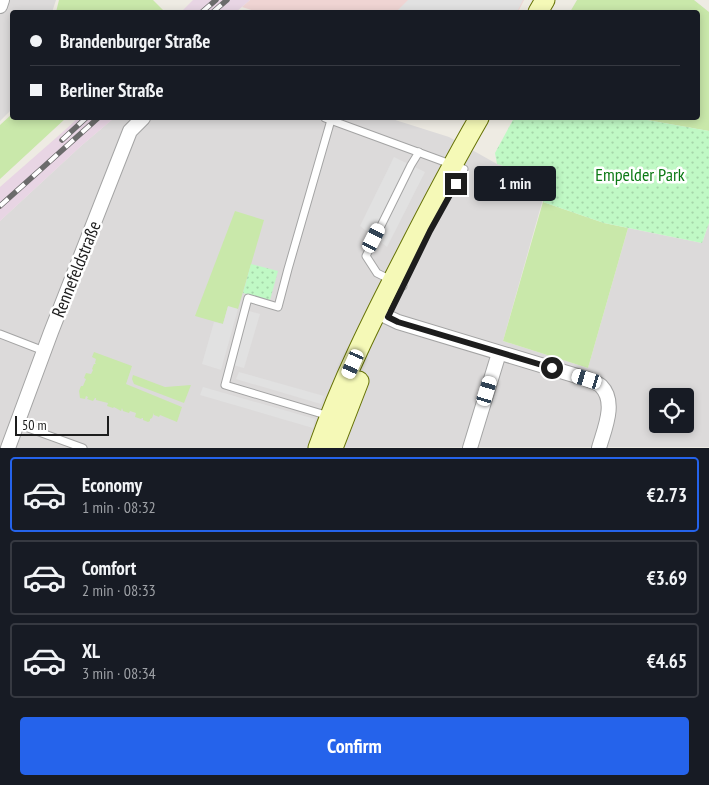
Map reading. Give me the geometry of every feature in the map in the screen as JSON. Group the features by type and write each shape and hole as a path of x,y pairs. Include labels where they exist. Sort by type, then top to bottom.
{"street":[{"path":"0,6 2,0"},
{"name":"Rennefeldstraße","path":"8,448 130,131 141,120"},
{"path":"318,448 336,419 382,315 458,167 478,120"},
{"path":"458,167 492,120"},
{"path":"382,315 398,322 587,379 601,386 608,398 608,413 598,448"},
{"path":"470,448 499,353"},
{"path":"333,448 336,419"}],"lane":[{"path":"327,120 278,307 248,298 224,385 336,419"},
{"path":"333,120 458,167"},
{"path":"398,283 377,273 366,256 418,152"},
{"path":"0,334 44,351"},
{"path":"17,424 83,448"}],"shaded area":[{"path":"0,0 56,0 53,10 10,10 10,111 0,121"},
{"path":"193,0 250,0 238,10 183,10"},
{"path":"250,0 524,0 519,10 252,10 242,7"},
{"path":"408,0 523,0 518,10 398,10"},
{"path":"76,120 112,120 0,221 0,187"},
{"path":"112,120 395,120 449,137 497,164 548,181 503,341 588,368 628,228 702,243 709,223 709,447 0,448 0,221"},
{"path":"394,157 425,172 387,247 360,226"},
{"path":"228,306 238,309 221,370 202,364 214,322 223,324"},
{"path":"249,311 260,314 244,368 233,365"},
{"path":"239,372 324,396 321,404 236,379"},
{"path":"203,387 315,419 313,428 200,395"}],"green space":[{"path":"59,0 153,0 163,10 56,10"},
{"path":"577,0 694,0 709,12 709,131 647,120 700,120 700,10 571,10"},
{"path":"10,116 10,120 64,120 0,179 0,125"},
{"name":"Empelder Park","path":"513,120 647,120 709,131 709,223 702,243 604,223 543,202 548,181 497,164 495,153"},
{"path":"543,202 604,223 628,228 588,368 503,341"},
{"path":"235,211 264,220 238,309 228,307 223,324 195,316"},
{"path":"251,264 278,271 270,300 243,293"},
{"path":"94,352 132,366 126,384 182,407 177,422 160,415 159,417 154,415 154,413 148,422 143,420 143,418 135,417 136,413 130,411 129,413 123,411 122,408 121,411 107,406 108,403 96,400 96,398 93,401 87,399 88,397 86,396 85,399 80,398 79,391 86,379 84,378 86,373 91,374 94,364 96,364 96,359 92,357"},
{"path":"133,375 165,387 191,385 184,403 134,384"}],"railway":[{"path":"204,10 216,0"},
{"path":"215,10 227,0"},
{"path":"62,140 84,120"},
{"path":"0,206 96,120"}],"route":[{"path":"456,184 430,231 388,317 398,322 552,368"}]}
